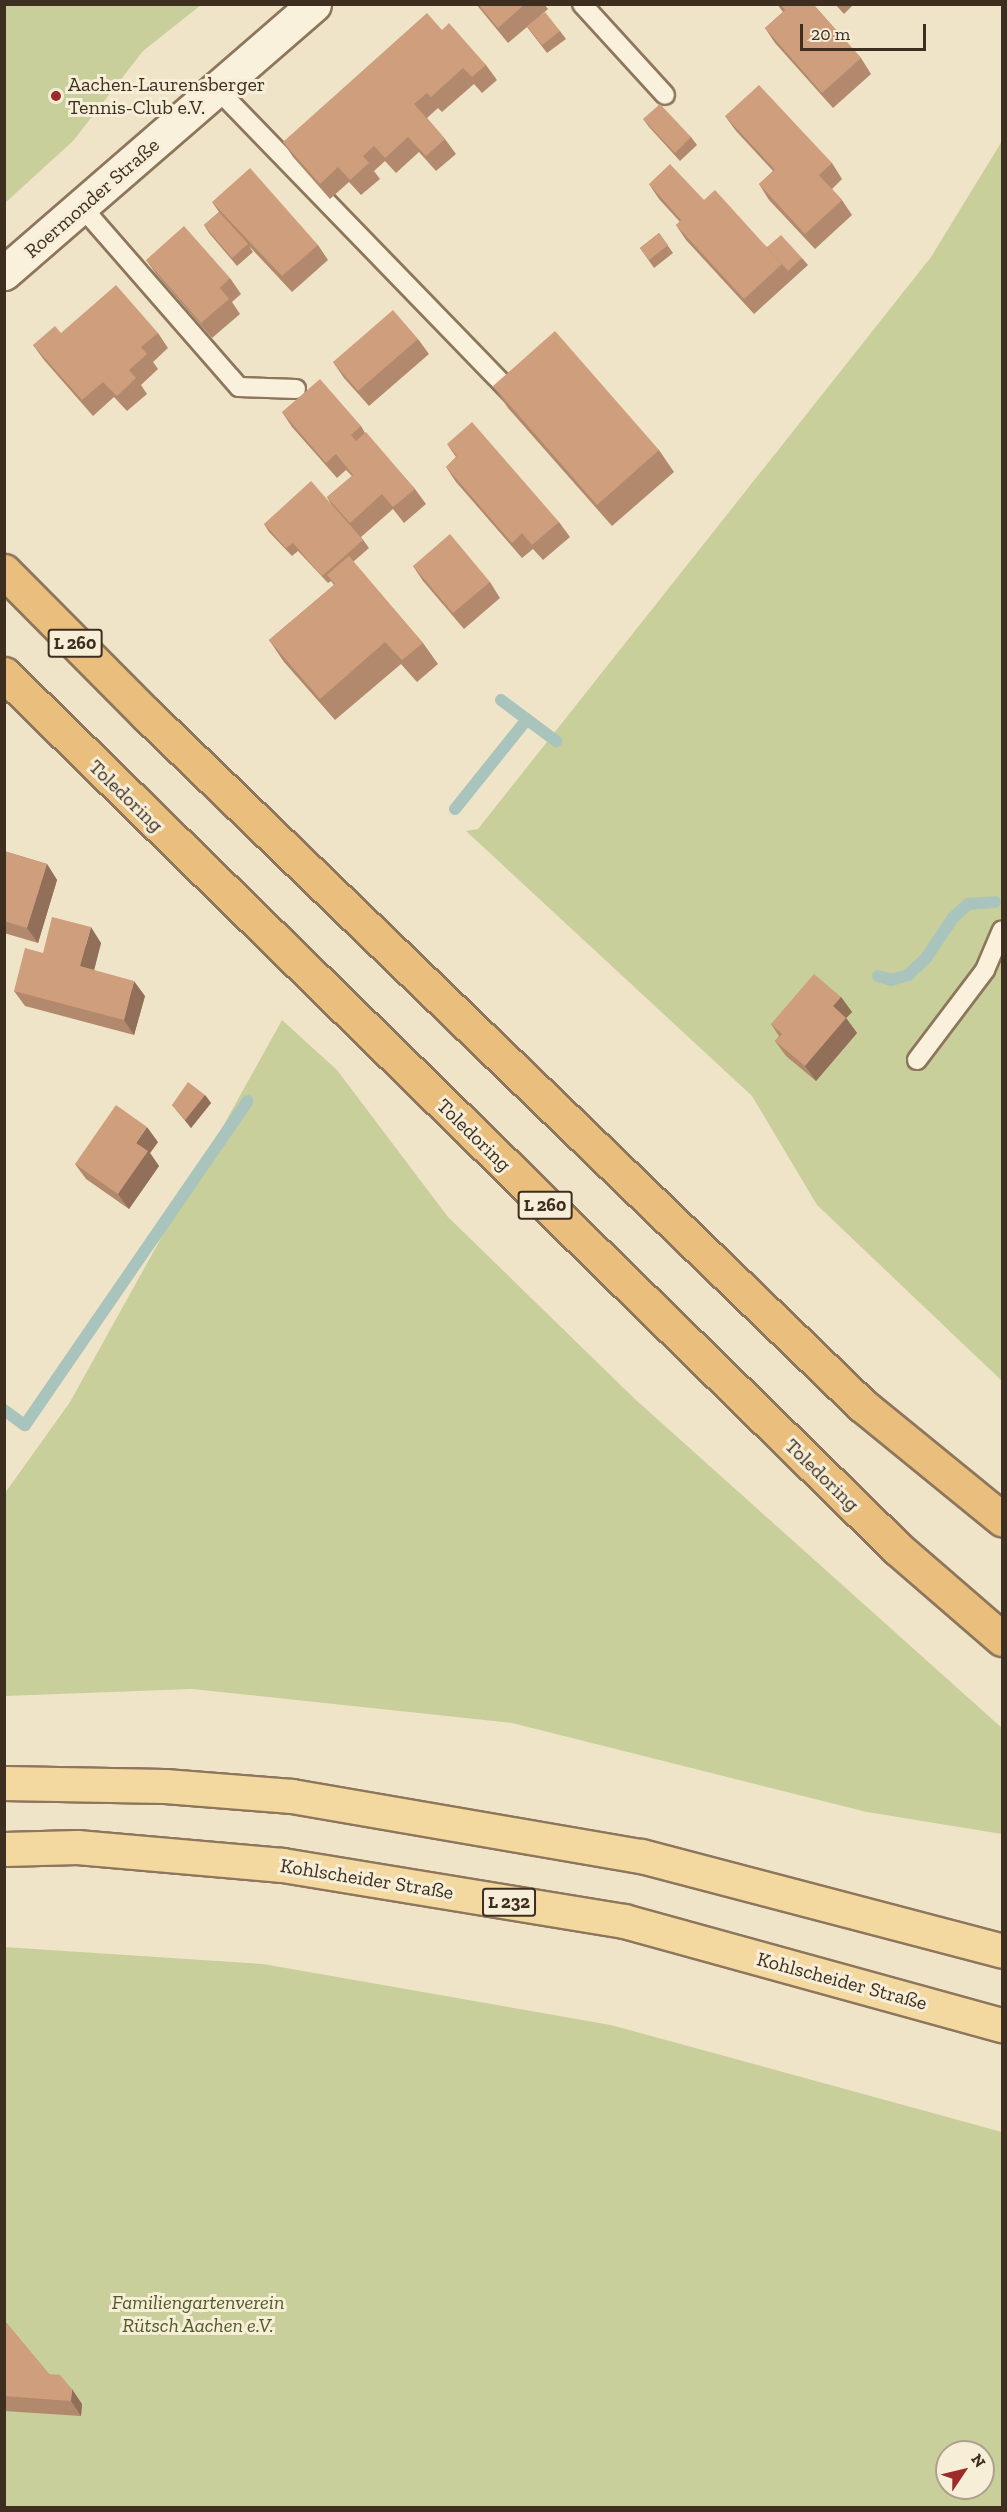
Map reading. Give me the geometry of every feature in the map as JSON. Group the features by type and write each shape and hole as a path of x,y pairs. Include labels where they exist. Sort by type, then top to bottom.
{"highway":[{"name":"L 260","path":"4,571 146,714 862,1404 1002,1519"},
{"name":"Toledoring","path":"4,674 93,764 897,1548 1002,1639"}],"main road":[{"name":"Roermonder Straße","path":"4,273 218,90 314,4"},
{"path":"4,1783 165,1786 292,1796 641,1856 1002,1951"},
{"name":"Kohlscheider Straße","path":"4,1849 77,1847 282,1865 624,1921 1002,2025"}],"lane":[{"path":"582,4 665,95"},
{"path":"218,90 513,394"},
{"path":"81,206 239,387 296,389"},
{"path":"917,1060 985,970 1002,930"}],"green space":[{"name":"Aachen-Laurensberger Tennis-Club e.V.","path":"4,5 201,5 143,51 73,141 5,203"},
{"path":"1002,141 1002,1381 817,1205 752,1096 466,831 478,829 931,257"},
{"path":"282,1020 337,1070 448,1217 636,1400 1002,1728 1002,1834 867,1812 512,1723 192,1689 5,1696 5,1493 70,1402"},
{"name":"Familiengartenverein Rütsch Aachen e.V.","path":"4,1947 263,1964 611,2025 1002,2132 1002,2507 5,2507"}],"building":[{"path":"478,4 525,4 498,28"},
{"path":"780,4 813,4 861,58 822,93 765,28 785,10"},
{"path":"545,12 560,31 542,45 527,26"},
{"path":"427,13 442,30 449,23 486,65 472,77 463,68 431,97 427,93 414,104 445,139 426,156 408,137 385,158 374,146 363,156 369,163 350,180 338,167 320,184 283,142"},
{"path":"759,85 832,163 819,175 842,200 805,234 759,184 775,170 725,116"},
{"path":"660,104 691,137 675,153 643,119"},
{"path":"670,164 704,200 715,190 782,264 744,299 676,225 681,220 649,184"},
{"path":"250,168 318,245 282,276 212,202"},
{"path":"219,212 248,244 232,258 204,225"},
{"path":"184,226 230,278 220,288 229,299 201,323 146,260"},
{"path":"659,233 668,245 649,260 640,248"},
{"path":"781,235 802,258 788,271 767,247"},
{"path":"116,285 158,333 141,347 147,354 129,370 136,378 117,396 103,382 82,400 33,345 55,326 61,333"},
{"path":"393,310 418,339 358,391 333,362"},
{"path":"555,331 659,450 597,505 493,386"},
{"path":"320,379 361,426 351,435 356,441 366,432 415,489 393,507 382,494 350,523 327,497 353,475 336,454 326,463 282,412"},
{"path":"472,422 559,522 532,545 522,533 512,543 446,467 457,456 447,444"},
{"path":"311,481 363,540 322,576 293,543 286,548 264,524"},
{"path":"450,534 490,582 453,613 413,566"},
{"path":"349,556 423,643 402,660 385,642 320,699 269,640 335,584 327,575"},
{"path":"4,851 47,864 27,928 4,921"},
{"path":"52,917 91,927 80,966 134,981 124,1020 14,991 25,948 43,953"},
{"path":"814,974 841,997 833,1006 846,1018 805,1066 775,1041 782,1034 771,1024"},
{"path":"188,1082 205,1095 185,1120 172,1105"},
{"path":"116,1105 147,1127 136,1143 148,1151 118,1194 75,1164"},
{"path":"4,2320 49,2374 60,2375 72,2389 71,2401 4,2396"}],"waterway":[{"path":"501,700 556,741"},
{"path":"455,809 527,719"},
{"path":"878,976 891,980 908,975 926,958 953,918 968,904 995,902"},
{"path":"4,1410 25,1425 248,1101"}],"place":[{"name":"Aachen-Laurensberger Tennis-Club e.V.","path":"56,96"}]}
